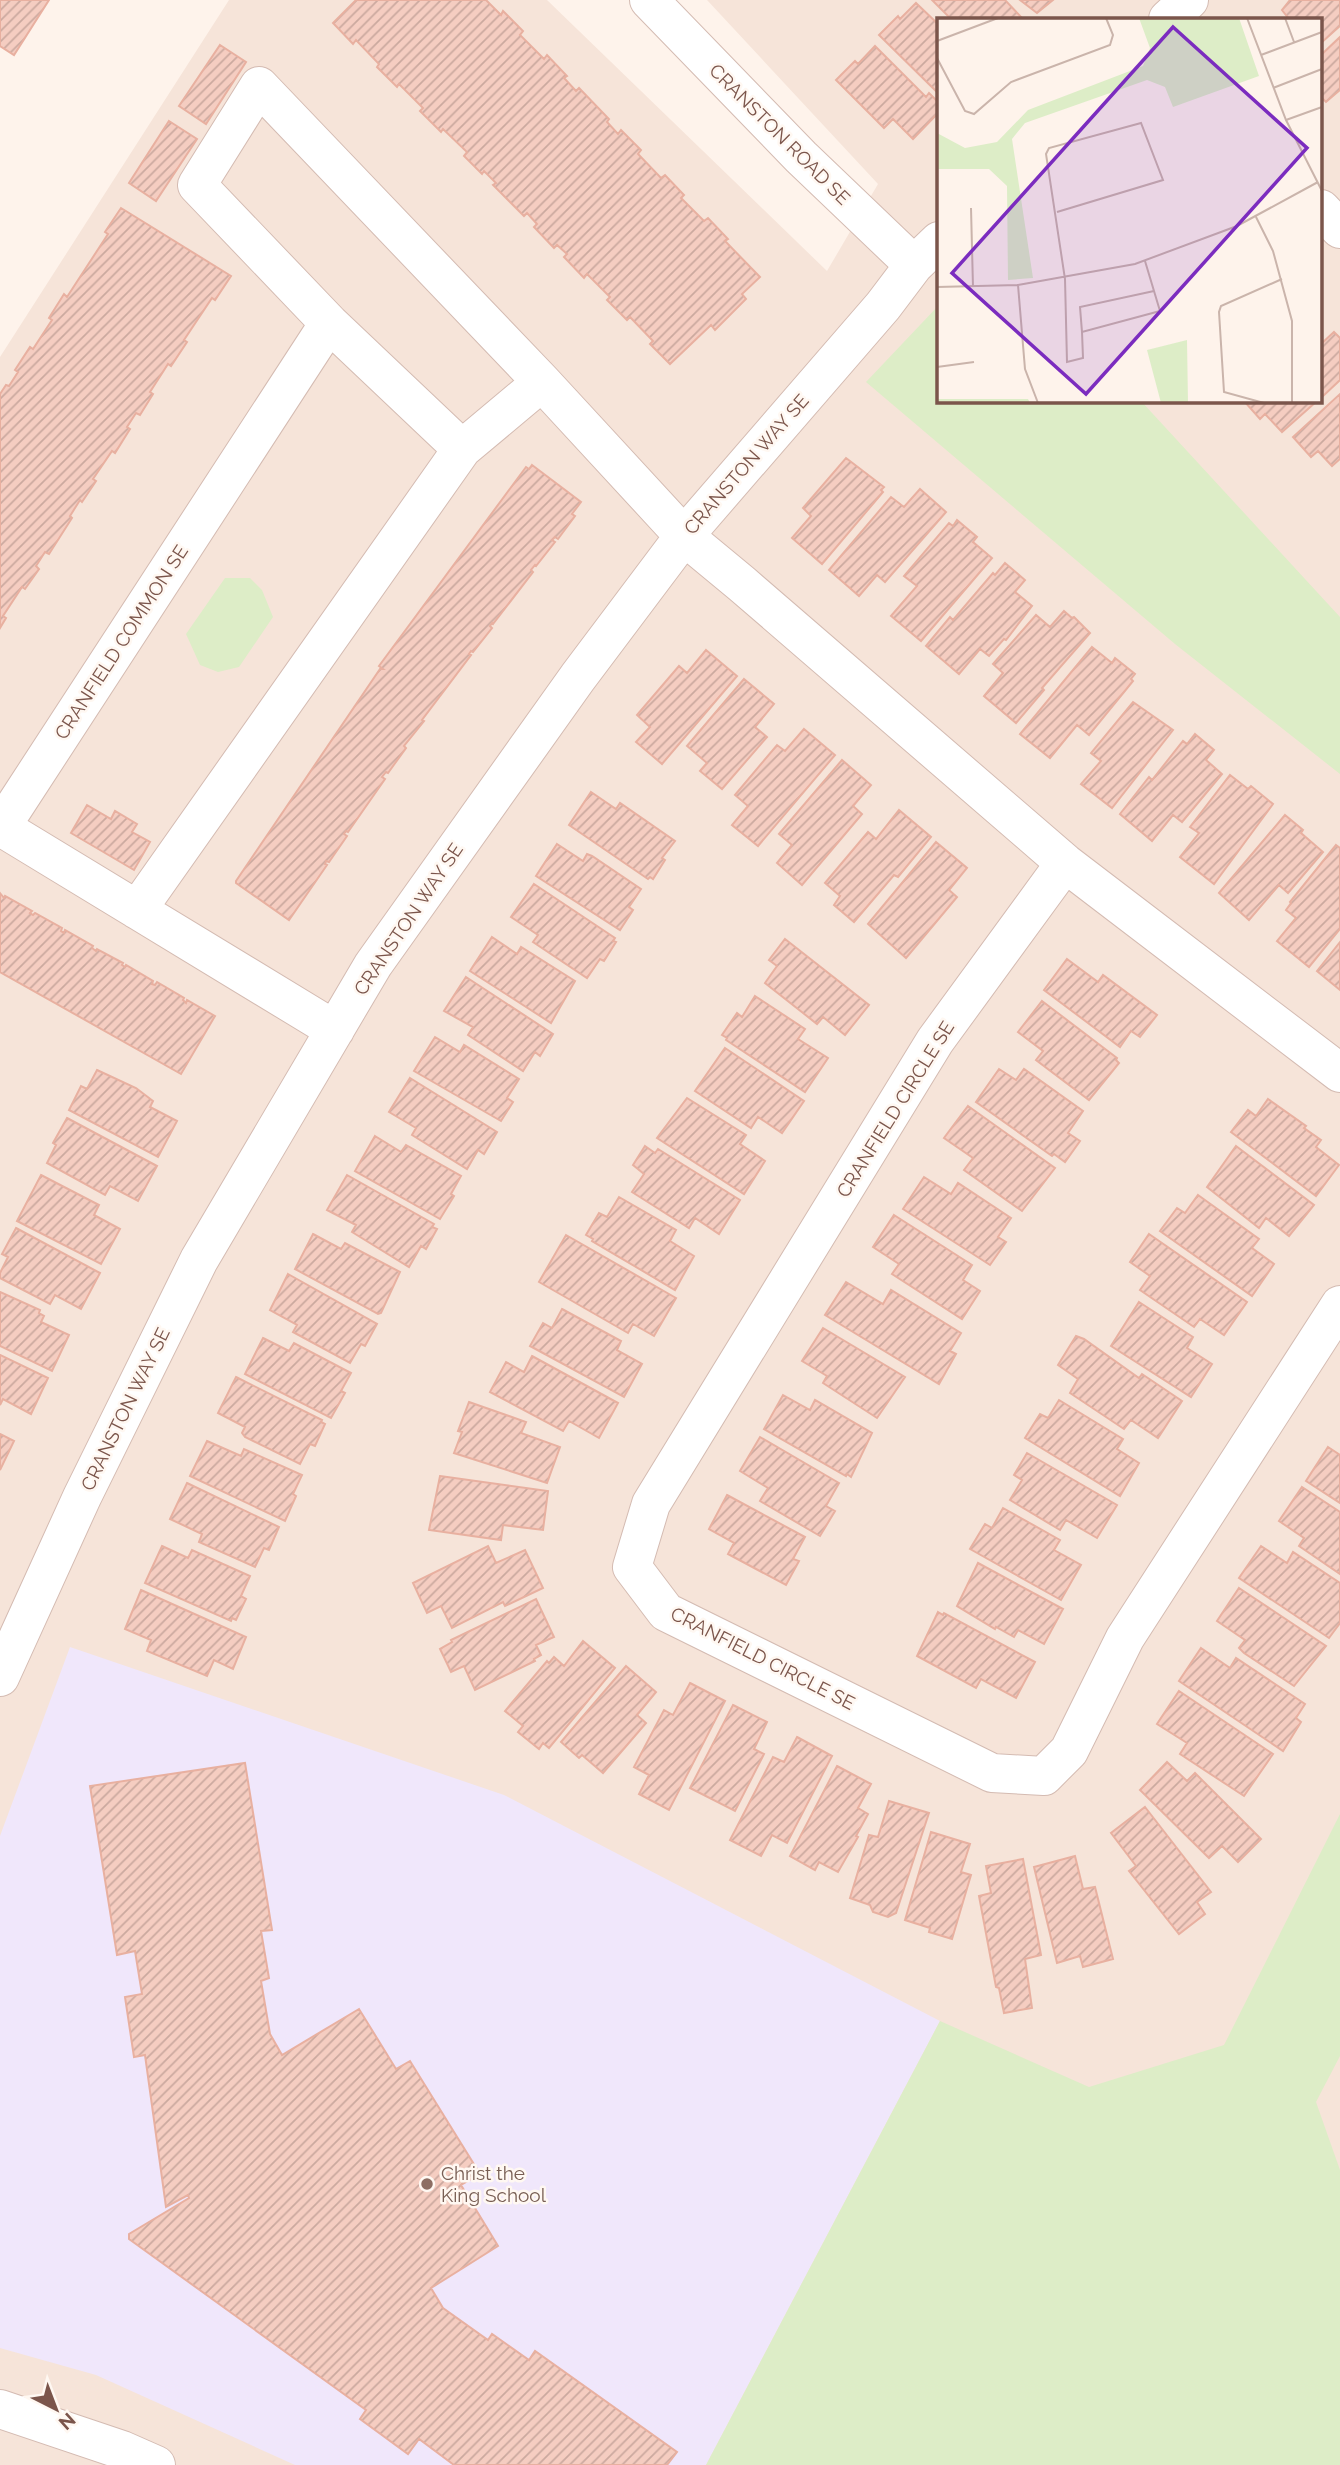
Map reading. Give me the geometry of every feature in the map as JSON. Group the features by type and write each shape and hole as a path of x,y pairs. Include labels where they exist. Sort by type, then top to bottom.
{"street":[{"name":"CRANSTON ROAD SE","path":"649,0 801,158 927,253"},
{"path":"1169,18 1188,0"},
{"path":"462,449 329,323 197,185 259,86 542,382 684,536 1065,863 1340,1073"},
{"path":"1322,210 1340,229"},
{"name":"CRANSTON WAY SE","path":"0,1677 82,1497 199,1259 373,965 578,677 684,536 927,253"},
{"name":"CRANFIELD COMMON SE","path":"329,323 1,827 335,1030"},
{"path":"137,910 462,449 542,382"},
{"name":"CRANFIELD CIRCLE SE","path":"1065,863 928,1053 651,1504 632,1567 666,1612 992,1773 1044,1776 1069,1751 1125,1638 1340,1305"},
{"path":"0,2409 122,2450 156,2465"}],"shaded area":[{"path":"229,0 547,0 827,271 878,184 707,0 1340,0 1340,2465 0,2465 0,357"},
{"name":"Christ the King School","path":"70,1647 504,1795 940,2021 706,2465 295,2465 96,2375 0,2348 0,1836"}],"green space":[{"path":"937,307 937,402 1142,402 1340,617 1340,774 1175,644 866,382"},
{"path":"225,578 250,578 262,590 273,617 239,667 218,672 200,665 186,634"},
{"path":"1340,1814 1340,2056 1316,2102 1340,2170 1340,2465 706,2465 940,2021 1089,2087 1224,2045"}],"building":[{"path":"0,0 49,0 14,55 0,46"},
{"path":"356,0 486,0 501,15 503,11 523,31 520,35 544,59 547,55 567,76 564,78 576,91 579,88 609,119 607,122 618,134 621,130 641,150 638,154 661,178 665,175 684,195 681,198 704,221 708,218 728,239 725,241 760,277 742,294 746,299 715,330 711,325 670,364 650,344 653,341 630,317 627,320 607,300 610,297 587,274 584,278 564,257 567,254 557,245 554,248 534,227 537,224 527,213 524,216 493,185 496,183 484,171 482,174 464,156 467,152 420,111 423,108 377,67 379,64 356,40 353,44 333,23"},
{"path":"932,0 1005,0 1022,18 950,18"},
{"path":"1020,0 1053,0 1037,13"},
{"path":"1290,0 1340,0 1340,26 1322,42 1322,18 1288,18 1282,10"},
{"path":"916,3 937,23 937,92 879,35 898,16 900,19"},
{"path":"1340,37 1340,90 1326,102 1322,98 1322,54"},
{"path":"220,45 246,62 206,124 179,106"},
{"path":"875,46 926,97 929,93 937,101 937,114 913,139 893,119 884,128 836,80 855,61 858,64"},
{"path":"169,121 197,139 156,201 129,183"},
{"path":"121,208 231,276 215,300 212,298 184,340 187,342 171,366 168,364 150,392 153,394 140,415 136,413 127,427 130,429 115,453 112,451 93,479 96,481 82,502 80,500 49,554 45,552 36,566 39,569 25,589 22,587 3,616 6,618 0,628 0,394 6,385 9,386 18,372 15,370 52,320 49,318 64,294 67,297 108,234 105,232"},
{"path":"1334,332 1340,338 1340,380 1322,397 1322,343"},
{"path":"1340,394 1340,459 1332,466 1318,451 1311,457 1293,437"},
{"path":"1245,402 1316,402 1282,432 1265,414 1260,419"},
{"path":"846,458 884,487 881,490 883,492 822,564 792,538 811,516 803,508"},
{"path":"532,465 581,502 572,514 575,516 558,539 555,537 552,540 555,542 531,570 533,572 492,623 492,628 473,652 471,651 471,655 422,720 424,721 404,746 406,748 388,773 382,777 385,779 348,832 346,831 344,834 347,836 329,862 326,861 327,865 289,920 236,881 380,669 383,669 379,666 526,467 529,469"},
{"path":"920,489 946,512 885,582 877,575 859,596 829,570 891,497 904,507"},
{"path":"957,520 977,537 973,542 992,558 921,641 891,616 917,586 904,576 949,523 953,526"},
{"path":"1005,563 1025,580 1015,592 1032,606 1006,640 989,656 980,649 959,674 926,646 950,617 953,620 993,573 995,575"},
{"path":"1064,611 1090,633 1042,688 1044,690 1016,723 984,696 1003,673 993,664 1036,615 1050,627"},
{"path":"1092,647 1112,663 1115,658 1135,674 1131,679 1133,681 1089,735 1077,725 1050,758 1020,734"},
{"path":"706,650 737,676 662,764 636,742 650,727 637,715 679,666 687,673"},
{"path":"744,679 774,704 755,727 767,737 722,789 700,771 707,763 687,746"},
{"path":"1133,702 1173,730 1112,808 1081,784 1101,761 1091,753"},
{"path":"804,729 835,755 758,846 732,825 748,806 735,795 777,745 785,751"},
{"path":"1195,734 1214,750 1206,760 1222,774 1182,822 1173,815 1152,841 1120,814 1149,777 1152,780 1183,741 1187,744"},
{"path":"842,760 871,785 853,806 862,814 802,885 777,863 792,845 779,834"},
{"path":"1230,775 1248,789 1251,786 1273,804 1214,884 1180,857 1199,833 1190,827"},
{"path":"591,792 616,809 620,803 675,841 662,858 665,860 653,879 648,879 569,825"},
{"path":"87,805 111,819 115,811 137,824 132,832 150,842 134,870 71,833"},
{"path":"899,810 931,837 898,877 894,875 854,922 834,905 840,896 825,883 868,832 876,839"},
{"path":"1285,815 1323,852 1288,893 1279,885 1249,920 1219,893"},
{"path":"936,842 967,868 949,890 957,897 906,958 868,924"},
{"path":"557,844 583,861 587,854 592,856 641,889 629,907 633,910 620,930 536,876"},
{"path":"1336,845 1340,848 1340,929 1309,967 1277,941 1296,918 1286,910 1290,902"},
{"path":"534,884 615,938 613,941 616,942 604,961 600,959 587,978 533,942 538,935 511,917"},
{"path":"0,893 4,898 5,896 32,911 30,913 33,915 35,913 62,928 64,933 65,930 93,946 96,951 97,949 123,963 125,967 126,965 153,981 152,984 157,982 184,998 186,1003 187,1000 215,1016 181,1074 0,972"},
{"path":"492,937 517,954 521,947 575,981 551,1023 470,971"},
{"path":"785,939 869,1005 845,1035 823,1017 817,1024 765,983 777,966 769,960"},
{"path":"1340,942 1340,990 1317,971"},
{"path":"1067,959 1098,982 1103,975 1157,1015 1140,1037 1131,1031 1120,1047 1044,990"},
{"path":"466,977 553,1034 540,1056 535,1052 523,1071 468,1035 473,1027 444,1011"},
{"path":"755,996 805,1029 798,1039 828,1058 805,1092 722,1035 737,1013 742,1017"},
{"path":"1042,1001 1117,1058 1119,1063 1089,1100 1036,1060 1043,1051 1018,1032"},
{"path":"435,1037 460,1052 464,1045 519,1079 507,1098 513,1102 501,1121 414,1071"},
{"path":"725,1048 804,1101 782,1133 758,1117 751,1128 695,1091"},
{"path":"999,1069 1016,1080 1024,1069 1083,1111 1068,1133 1080,1141 1065,1162 1054,1154 1052,1156 976,1102"},
{"path":"97,1070 136,1088 153,1101 150,1107 177,1121 158,1157 69,1110 81,1086 87,1089"},
{"path":"410,1078 497,1132 484,1154 478,1150 467,1169 412,1135 416,1128 389,1112"},
{"path":"687,1098 746,1135 740,1144 765,1161 744,1194 657,1138"},
{"path":"1268,1099 1306,1126 1304,1128 1321,1140 1316,1147 1339,1165 1316,1196 1231,1132 1248,1110 1256,1116"},
{"path":"968,1106 1055,1168 1022,1211 964,1170 973,1158 944,1138"},
{"path":"67,1118 157,1166 138,1201 110,1186 105,1195 47,1163 56,1145 53,1143"},
{"path":"375,1136 401,1152 406,1145 461,1176 451,1194 454,1196 440,1219 355,1171"},
{"path":"645,1146 655,1153 658,1149 740,1200 719,1234 695,1218 689,1228 632,1192 644,1174 633,1165"},
{"path":"1236,1146 1314,1205 1289,1236 1266,1218 1259,1228 1207,1187"},
{"path":"41,1175 99,1205 94,1215 120,1229 101,1264 17,1221"},
{"path":"347,1175 434,1224 432,1227 437,1229 426,1249 421,1246 409,1267 352,1232 356,1225 327,1210"},
{"path":"924,1177 951,1194 958,1183 1011,1218 998,1237 1006,1242 990,1265 903,1209"},
{"path":"1198,1195 1259,1239 1252,1248 1274,1264 1252,1296 1160,1231 1177,1208 1185,1213"},
{"path":"619,1197 676,1230 670,1241 694,1256 675,1290 586,1235 599,1213 607,1217"},
{"path":"894,1215 972,1265 963,1280 980,1291 962,1319 892,1274 899,1264 873,1247"},
{"path":"16,1228 100,1273 81,1309 55,1295 50,1304 0,1278 8,1257 2,1254"},
{"path":"313,1234 341,1249 345,1243 400,1272 381,1313 378,1314 295,1269"},
{"path":"1149,1234 1247,1302 1224,1335 1200,1319 1194,1327 1140,1290 1150,1276 1130,1262"},
{"path":"566,1235 676,1298 654,1336 633,1324 628,1333 539,1282"},
{"path":"288,1274 377,1324 365,1346 361,1344 350,1363 293,1332 297,1325 270,1310"},
{"path":"846,1282 883,1304 891,1290 961,1333 950,1351 956,1354 939,1384 825,1315"},
{"path":"0,1292 40,1310 39,1313 44,1316 41,1322 69,1335 52,1371 0,1346"},
{"path":"1139,1302 1193,1337 1187,1348 1212,1364 1191,1397 1111,1346"},
{"path":"562,1309 621,1341 617,1350 642,1364 624,1397 530,1346 543,1323 552,1328"},
{"path":"823,1328 905,1377 877,1418 823,1383 827,1376 802,1361"},
{"path":"1076,1336 1139,1378 1142,1374 1182,1401 1158,1438 1131,1420 1124,1429 1070,1393 1078,1379 1058,1365"},
{"path":"263,1338 289,1351 294,1343 351,1373 341,1391 345,1393 331,1418 245,1374"},
{"path":"0,1355 48,1378 31,1414 3,1399 0,1405"},
{"path":"532,1356 618,1403 599,1438 569,1421 563,1431 490,1392 506,1362 524,1372"},
{"path":"236,1377 322,1420 325,1424 315,1446 310,1444 300,1464 245,1437 242,1433 245,1427 218,1413"},
{"path":"783,1395 810,1410 815,1400 872,1433 851,1477 764,1429"},
{"path":"1059,1400 1123,1439 1117,1449 1139,1463 1120,1496 1025,1438 1040,1414 1048,1418"},
{"path":"469,1402 526,1422 521,1433 560,1447 547,1483 454,1453 462,1432 458,1431"},
{"path":"0,1434 14,1441 0,1470"},
{"path":"760,1437 839,1483 826,1506 835,1511 820,1536 760,1501 768,1488 740,1471"},
{"path":"207,1441 241,1456 244,1449 302,1475 285,1521 190,1476"},
{"path":"1328,1447 1340,1455 1340,1503 1306,1481"},
{"path":"1027,1453 1117,1505 1097,1538 1066,1520 1060,1530 1010,1500 1022,1480 1014,1475"},
{"path":"440,1476 548,1491 543,1530 503,1525 501,1540 429,1530"},
{"path":"187,1483 279,1527 269,1550 264,1548 255,1567 199,1542 202,1534 170,1519"},
{"path":"1302,1487 1340,1512 1340,1574 1299,1546 1304,1538 1279,1521"},
{"path":"727,1495 805,1537 793,1559 799,1561 786,1585 728,1554 734,1543 709,1529"},
{"path":"1003,1508 1060,1540 1054,1550 1081,1565 1061,1600 970,1549 985,1524 992,1528"},
{"path":"162,1546 188,1558 192,1550 250,1576 241,1596 246,1599 236,1620 232,1618 231,1621 145,1583"},
{"path":"488,1546 496,1563 525,1550 543,1588 505,1606 503,1602 452,1628 441,1606 427,1613 413,1583"},
{"path":"1261,1546 1287,1563 1293,1552 1340,1583 1340,1623 1329,1638 1239,1578"},
{"path":"978,1563 1063,1609 1044,1644 1018,1630 1014,1637 996,1627 995,1629 957,1606"},
{"path":"1239,1588 1326,1646 1294,1686 1244,1653 1239,1648 1245,1640 1217,1621"},
{"path":"141,1590 246,1637 233,1669 214,1660 207,1676 147,1651 151,1640 125,1629"},
{"path":"536,1599 554,1637 536,1645 541,1655 534,1659 535,1661 475,1690 464,1666 451,1672 440,1649 452,1642 451,1640"},
{"path":"938,1612 1035,1662 1016,1698 981,1679 976,1688 917,1656"},
{"path":"583,1641 615,1668 549,1748 543,1743 539,1749 518,1732 523,1726 505,1711 547,1661 549,1663 554,1657 564,1666"},
{"path":"1201,1648 1230,1668 1236,1658 1305,1704 1296,1718 1301,1722 1283,1751 1179,1681"},
{"path":"626,1666 656,1692 637,1715 646,1723 603,1773 582,1755 579,1758 561,1742"},
{"path":"690,1683 725,1701 669,1810 639,1794 649,1775 634,1767 664,1710 673,1715"},
{"path":"1179,1691 1273,1754 1244,1796 1180,1754 1187,1743 1157,1724"},
{"path":"733,1705 767,1722 754,1749 764,1754 735,1811 690,1788"},
{"path":"797,1737 832,1756 787,1843 772,1835 761,1856 730,1840 773,1757 784,1762"},
{"path":"1167,1762 1187,1781 1195,1773 1261,1839 1238,1862 1222,1846 1209,1858 1140,1790"},
{"path":"245,1763 272,1930 261,1931 269,1978 261,1981 270,2034 282,2055 359,2009 396,2069 410,2061 480,2174 461,2185 498,2246 431,2288 443,2308 488,2340 492,2334 529,2360 535,2351 677,2452 667,2465 454,2465 419,2439 408,2454 360,2419 366,2410 129,2239 129,2234 189,2198 188,2195 166,2207 145,2055 134,2057 125,1997 142,1994 135,1951 117,1955 90,1786"},
{"path":"837,1766 871,1784 858,1808 868,1814 838,1872 819,1862 815,1870 790,1856"},
{"path":"889,1801 929,1813 896,1913 888,1917 873,1912 870,1905 850,1898 869,1835 878,1837"},
{"path":"1145,1807 1211,1892 1197,1902 1205,1914 1179,1934 1129,1871 1136,1866 1111,1833"},
{"path":"931,1832 970,1844 961,1872 971,1875 952,1939 929,1932 930,1928 905,1920"},
{"path":"1075,1856 1083,1889 1095,1887 1113,1959 1083,1967 1080,1956 1057,1963 1034,1867"},
{"path":"1023,1859 1041,1955 1025,1959 1032,2008 1004,2013 999,1988 996,1987 979,1896 991,1893 986,1866"}],"place":[{"name":"Christ the King School","path":"427,2184"}]}
